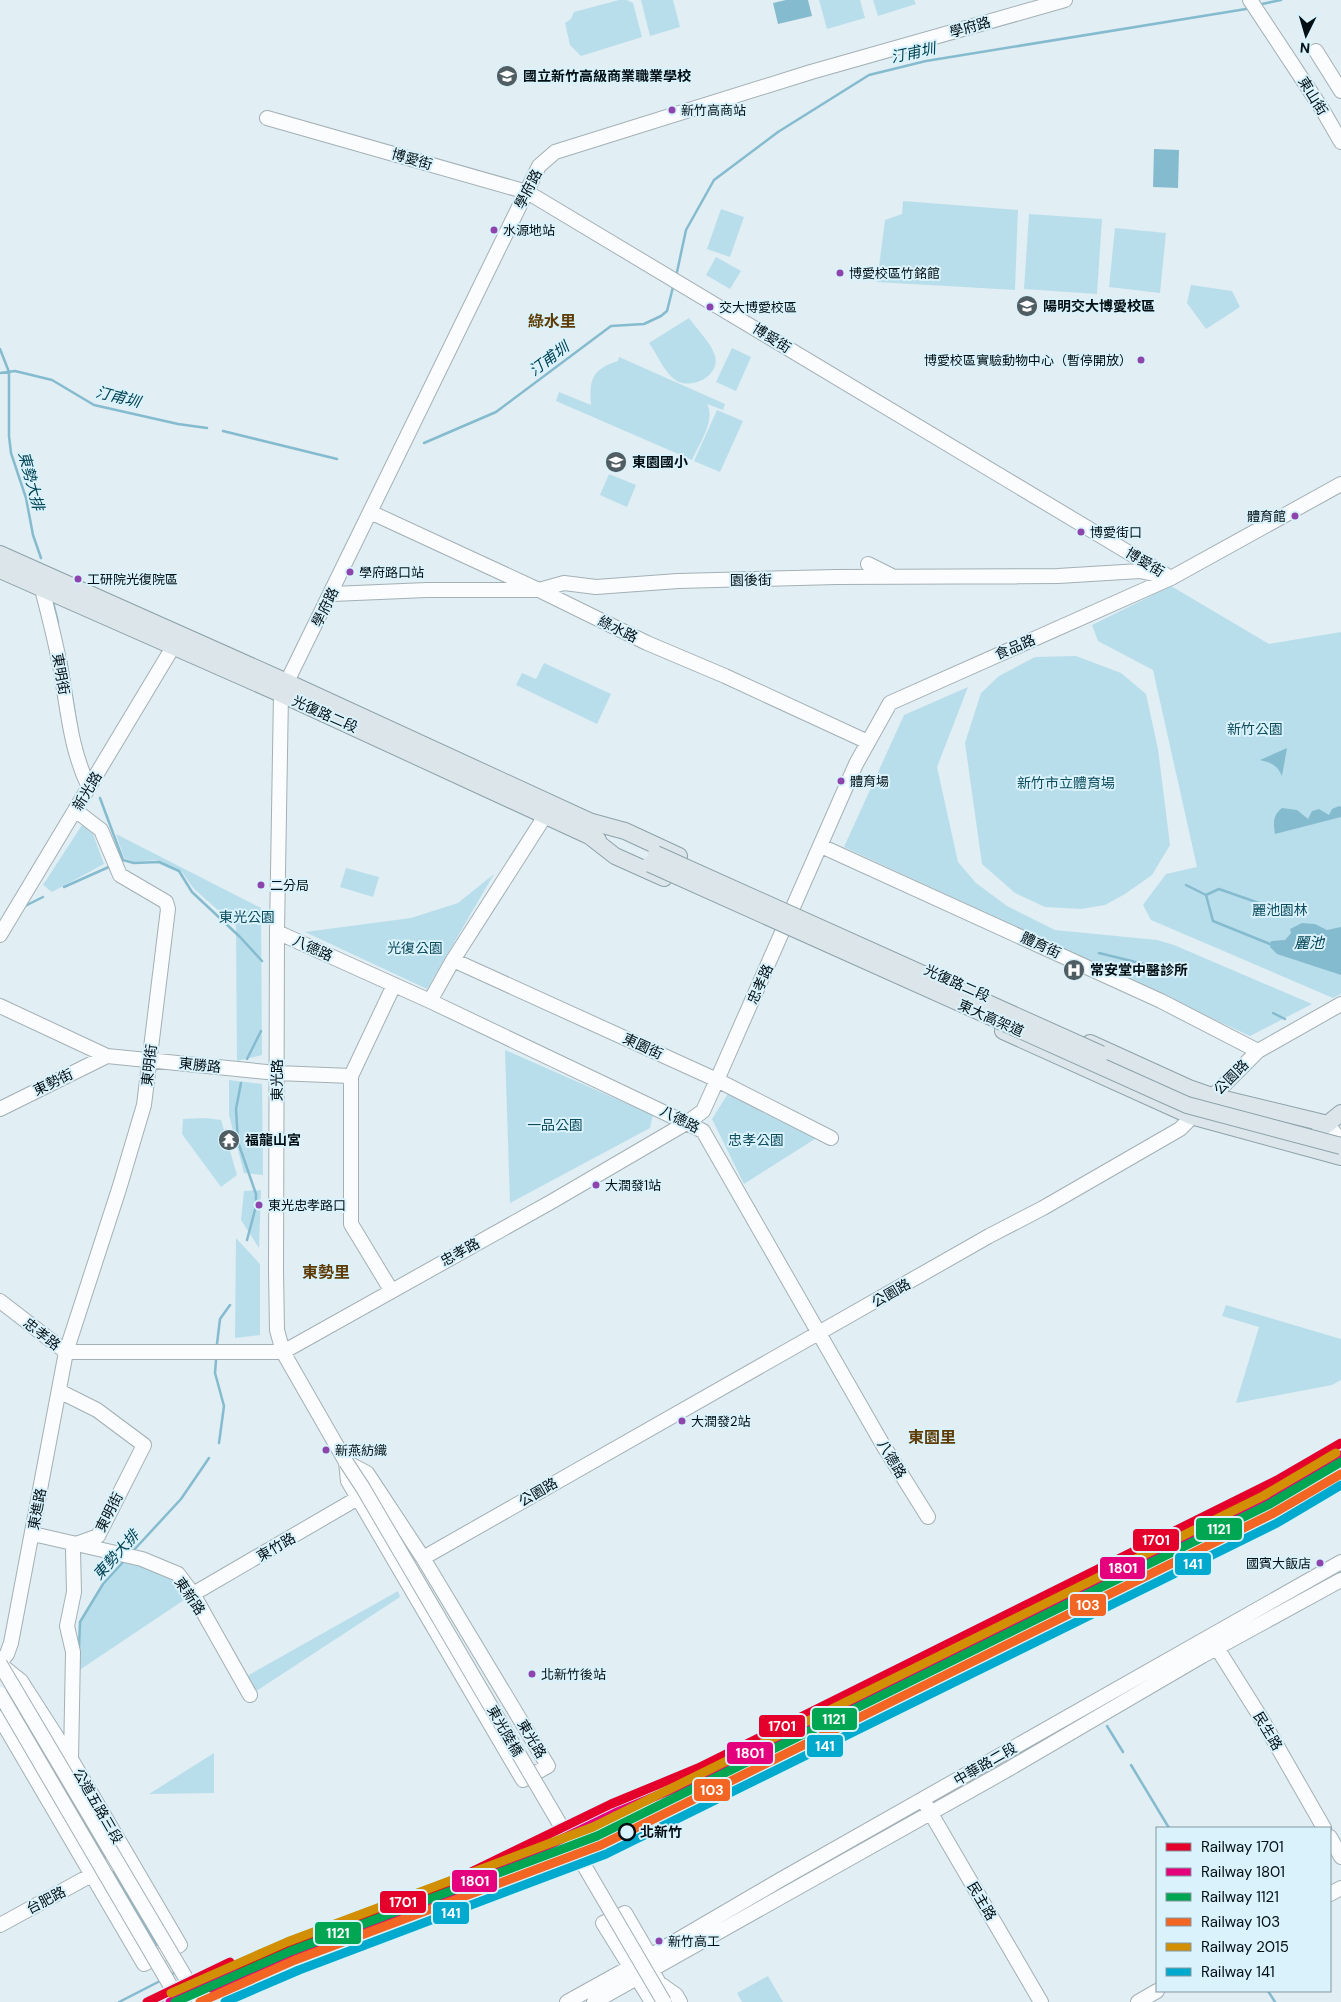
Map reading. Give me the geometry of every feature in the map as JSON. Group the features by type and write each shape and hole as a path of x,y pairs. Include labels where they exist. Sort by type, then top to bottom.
{"main road":[{"path":"0,554 41,581"},
{"path":"0,570 41,581 63,590"},
{"name":"光復路二段","path":"63,590 173,646 284,688 545,816 590,829 625,831 1189,1088 1212,1096 1335,1126"},
{"name":"光復路二段","path":"63,590 284,688 653,859"},
{"name":"光復路二段","path":"590,829 615,856 784,931 1103,1078 1191,1116 1341,1157"},
{"name":"東大高架道","path":"653,859 1195,1097 1341,1136"},
{"name":"東大高架道","path":"653,859 1187,1105 1341,1144"},
{"path":"794,908 838,942 1094,1059 1112,1059"},
{"path":"1299,1145 1335,1126 1341,1113"}],"street":[{"name":"學府路","path":"284,688 332,594 441,364 539,166 555,152 811,72 1065,0"},
{"name":"東山街","path":"1250,0 1322,108 1341,142"},
{"path":"1316,51 1341,91"},
{"name":"博愛街","path":"267,118 527,192 1171,578"},
{"name":"食品路","path":"794,908 856,764 890,702 1171,578 1341,484"},
{"name":"綠水路","path":"370,512 539,590 647,643 725,676 868,742"},
{"path":"868,564 893,577"},
{"name":"園後街","path":"332,594 427,590 539,590 564,583 596,587 678,581 1058,576 1140,571 1171,578"},
{"name":"東明街","path":"41,581 56,647 74,749 89,787"},
{"name":"新光路","path":"0,935 173,646"},
{"name":"東光路","path":"284,688 277,932 277,1330 283,1352 346,1462 348,1481 523,1780 548,1766 472,1638 367,1473 346,1462"},
{"name":"東明街","path":"66,1352 144,1105 168,909 166,902 120,875 101,830 75,810"},
{"path":"430,1001 453,960 545,816"},
{"name":"體育街","path":"821,846 1161,1001 1258,1051"},
{"name":"忠孝路","path":"0,1301 66,1352 283,1352 550,1202 688,1122 703,1111 794,908"},
{"name":"八德路","path":"277,932 430,1001 704,1130 884,1445 928,1517"},
{"name":"東園街","path":"453,960 717,1080 831,1138"},
{"path":"391,1290 351,1224 352,1076 394,985"},
{"name":"公園路","path":"422,1558 1172,1134 1258,1051 1341,1004"},
{"name":"東勝路","path":"0,1006 107,1056 277,1073 352,1076"},
{"name":"東勢街","path":"0,1109 107,1056"},
{"path":"1335,1126 1341,1144"},
{"name":"東進路","path":"0,1664 7,1654 11,1643 66,1352"},
{"name":"東明街","path":"59,1391 98,1410 144,1445 98,1536 76,1544"},
{"name":"東光陸橋","path":"346,1462 664,2002"},
{"name":"東竹路","path":"193,1594 358,1498"},
{"name":"東新路","path":"32,1534 142,1559 178,1574 193,1594 250,1695"},
{"path":"71,1759 73,1652 67,1626 74,1592 72,1555 76,1544"},
{"name":"中華路二段","path":"634,1973 926,1806 1210,1635 1341,1562"},
{"name":"中華路二段","path":"926,1806 1007,1770 1216,1648 1341,1580"},
{"name":"民生路","path":"1210,1635 1216,1648 1261,1718 1323,1827"},
{"path":"447,1652 472,1638"},
{"name":"公道五路三段","path":"0,1664 21,1681 71,1759 180,1944 144,1964 0,1718"},
{"name":"公道五路三段","path":"0,1664 200,2002"},
{"name":"公道五路三段","path":"0,1694 180,2002"},
{"name":"民主路","path":"926,1806 1041,2002"},
{"path":"1331,1839 1341,1856"},
{"name":"台肥路","path":"0,1925 127,1856"},
{"path":"652,2002 603,1923 625,1913 651,1963 659,1983 676,1995 680,2002"},
{"path":"566,2002 634,1973"},
{"path":"594,2002 634,1973"},
{"path":"1138,2002 1156,1992"}],"green space":[{"path":"619,0 627,0 633,3 642,37 581,56 570,45 565,23 571,19 574,12"},
{"path":"641,0 673,0 680,27 650,36"},
{"path":"819,0 860,0 865,18 827,29"},
{"path":"873,0 914,0 916,4 878,16"},
{"path":"903,201 1018,210 1015,290 877,282 885,220 902,214"},
{"path":"721,209 744,217 730,257 707,249"},
{"path":"1029,214 1102,219 1097,294 1024,289"},
{"path":"1115,228 1166,233 1160,293 1109,287"},
{"path":"716,257 741,271 730,289 706,275"},
{"path":"1191,285 1232,291 1240,307 1206,329 1187,303"},
{"path":"689,318 709,344 716,361 711,373 705,378 699,382 684,383 677,381 669,374 649,343"},
{"path":"732,348 751,357 736,391 716,382"},
{"path":"619,357 725,404 723,410 707,404 709,410 708,425 692,460 556,401 559,392 591,405 591,389 594,377 609,364 618,361"},
{"path":"717,410 743,421 720,472 694,461"},
{"path":"609,474 636,485 627,507 600,495"},
{"name":"新竹公園","path":"1171,586 1269,644 1341,632 1341,994 1333,998 1151,920 1143,905 1166,874 1197,867 1153,670 1098,641 1092,625"},
{"name":"新竹市立體育場","path":"1076,656 1121,673 1146,694 1158,749 1170,845 1152,875 1105,905 1081,909 1045,907 1015,893 982,864 965,743 981,693 999,676 1035,657"},
{"path":"544,663 611,694 597,724 516,685 522,673 536,679"},
{"path":"968,687 937,767 958,862 976,883 1007,906 1055,930 1157,940 1174,945 1312,1004 1250,1036 844,847 904,715"},
{"path":"82,825 93,834 104,864 52,892 43,885"},
{"name":"東光公園","path":"116,834 261,908 262,1055 237,1061 236,926 194,889 182,872 156,860 135,862 124,858"},
{"path":"346,868 379,877 373,897 340,887"},
{"name":"光復公園","path":"494,874 427,989 305,932 411,918 458,903"},
{"name":"一品公園","path":"505,1050 653,1115 650,1128 510,1203"},
{"path":"229,1080 262,1084 263,1175 244,1173 229,1115"},
{"name":"忠孝公園","path":"729,1092 818,1137 744,1184 712,1119"},
{"path":"205,1118 221,1120 237,1175 221,1187 182,1134 183,1119"},
{"path":"261,1190 259,1248 241,1220 244,1191"},
{"path":"236,1238 260,1264 260,1335 235,1338"},
{"path":"1226,1305 1341,1339 1341,1380 1332,1385 1236,1403 1259,1327 1222,1316"},
{"path":"128,1556 178,1574 193,1594 78,1671 80,1622 103,1584"},
{"path":"398,1591 400,1597 250,1695 240,1680"},
{"path":"214,1753 214,1793 149,1794"},
{"path":"768,1976 783,2002 742,2002 737,1993"}],"water":[{"path":"786,0 808,0 812,16 778,24 773,3"},
{"path":"1154,149 1179,150 1178,188 1153,187"},
{"path":"1287,748 1282,776 1274,765 1260,760"},
{"path":"1341,807 1341,817 1275,834 1274,819 1282,808 1297,810 1308,819 1312,811 1319,809 1329,815 1332,809"},
{"name":"麗池","path":"1302,923 1315,924 1327,930 1341,927 1341,975 1277,954 1270,947 1271,941 1285,940 1291,933 1290,929"}],"waterway":[{"name":"汀甫圳","path":"1262,4 1281,0"},
{"name":"汀甫圳","path":"677,272 686,230 714,180 778,132 869,75 926,61 1246,9"},
{"name":"汀甫圳","path":"424,443 496,412 611,326 644,324 661,316 667,311 673,287"},
{"name":"東勢大排","path":"0,349 9,372 9,436 11,453 26,498 33,535 41,558"},
{"name":"汀甫圳","path":"0,373 15,371 52,380 94,405 178,424 207,428"},
{"name":"汀甫圳","path":"223,431 337,459"},
{"name":"東勢大排","path":"53,602 58,623"},
{"name":"東勢大排","path":"66,660 77,728"},
{"name":"東勢大排","path":"100,798 123,860 134,863 159,862 179,871 192,892 240,937 262,961"},
{"path":"64,887 111,866"},
{"path":"1186,885 1206,895 1213,921 1270,944"},
{"path":"1206,895 1219,889 1273,908"},
{"path":"25,906 43,897"},
{"path":"1099,953 1172,971"},
{"path":"1273,1013 1285,1019"},
{"name":"東勢大排","path":"247,1059 261,1031"},
{"name":"東勢大排","path":"241,1083 236,1109 238,1142 256,1194 256,1206 247,1240"},
{"name":"東勢大排","path":"217,1344 220,1319 230,1305"},
{"name":"東勢大排","path":"216,1360 215,1373 224,1406 219,1443"},
{"name":"東勢大排","path":"133,1551 181,1499 209,1458"},
{"name":"東勢大排","path":"79,1648 80,1622 103,1584 124,1561"},
{"path":"1107,1726 1123,1752"},
{"path":"1131,1765 1168,1827"},
{"name":"東勢大排","path":"74,1806 107,1860"},
{"name":"東勢大排","path":"114,1873 157,1945"},
{"name":"東勢大排","path":"169,1976 174,1973"},
{"path":"119,2002 162,1980"},
{"path":"1269,1992 1275,2002"}],"railway":[{"path":"359,1926 402,1903"},
{"path":"160,2002 209,1980"}],"rail line":[{"name":"1701","path":"209,1980 238,1966 432,1891 611,1804 698,1768 1279,1479 1341,1443"},
{"name":"2015","path":"171,1993 287,1942 593,1827 1263,1496 1336,1453"},
{"name":"1801","path":"213,1989 242,1975 436,1900 615,1813 702,1777 1283,1488 1341,1455"},
{"name":"1121","path":"175,2002 291,1951 597,1836 1268,1505 1341,1462"},
{"name":"103","path":"200,2002 295,1960 601,1845 1272,1514 1341,1474"},
{"name":"141","path":"225,2002 299,1970 606,1854 1277,1523 1341,1485"},
{"name":"1701","path":"147,2002 230,1962"},
{"name":"1801","path":"170,2002 234,1971"}],"place":[{"name":"國立新竹高級商業職業學校","path":"507,76"},
{"name":"新竹高商站","path":"672,110"},
{"name":"水源地站","path":"494,230"},
{"name":"博愛校區竹銘館","path":"840,273"},
{"name":"陽明交大博愛校區","path":"1027,306"},
{"name":"交大博愛校區","path":"710,307"},
{"name":"博愛校區實驗動物中心（暫停開放）","path":"1141,360"},
{"name":"東園國小","path":"616,462"},
{"name":"體育館","path":"1295,516"},
{"name":"博愛街口","path":"1081,532"},
{"name":"學府路口站","path":"350,572"},
{"name":"工研院光復院區","path":"78,579"},
{"name":"體育場","path":"841,781"},
{"name":"二分局","path":"261,885"},
{"name":"常安堂中醫診所","path":"1074,970"},
{"name":"福龍山宮","path":"229,1140"},
{"name":"大潤發1站","path":"596,1185"},
{"name":"東光忠孝路口","path":"259,1205"},
{"name":"大潤發2站","path":"682,1421"},
{"name":"新燕紡織","path":"326,1450"},
{"name":"國賓大飯店","path":"1320,1563"},
{"name":"北新竹後站","path":"532,1674"},
{"name":"北新竹","path":"627,1832"},
{"name":"新竹高工","path":"659,1941"}],"district":[{"name":"綠水里","path":"552,321"},
{"name":"東勢里","path":"326,1272"},
{"name":"東園里","path":"932,1437"}],"park label":[{"name":"麗池園林","path":"1280,910"}]}
